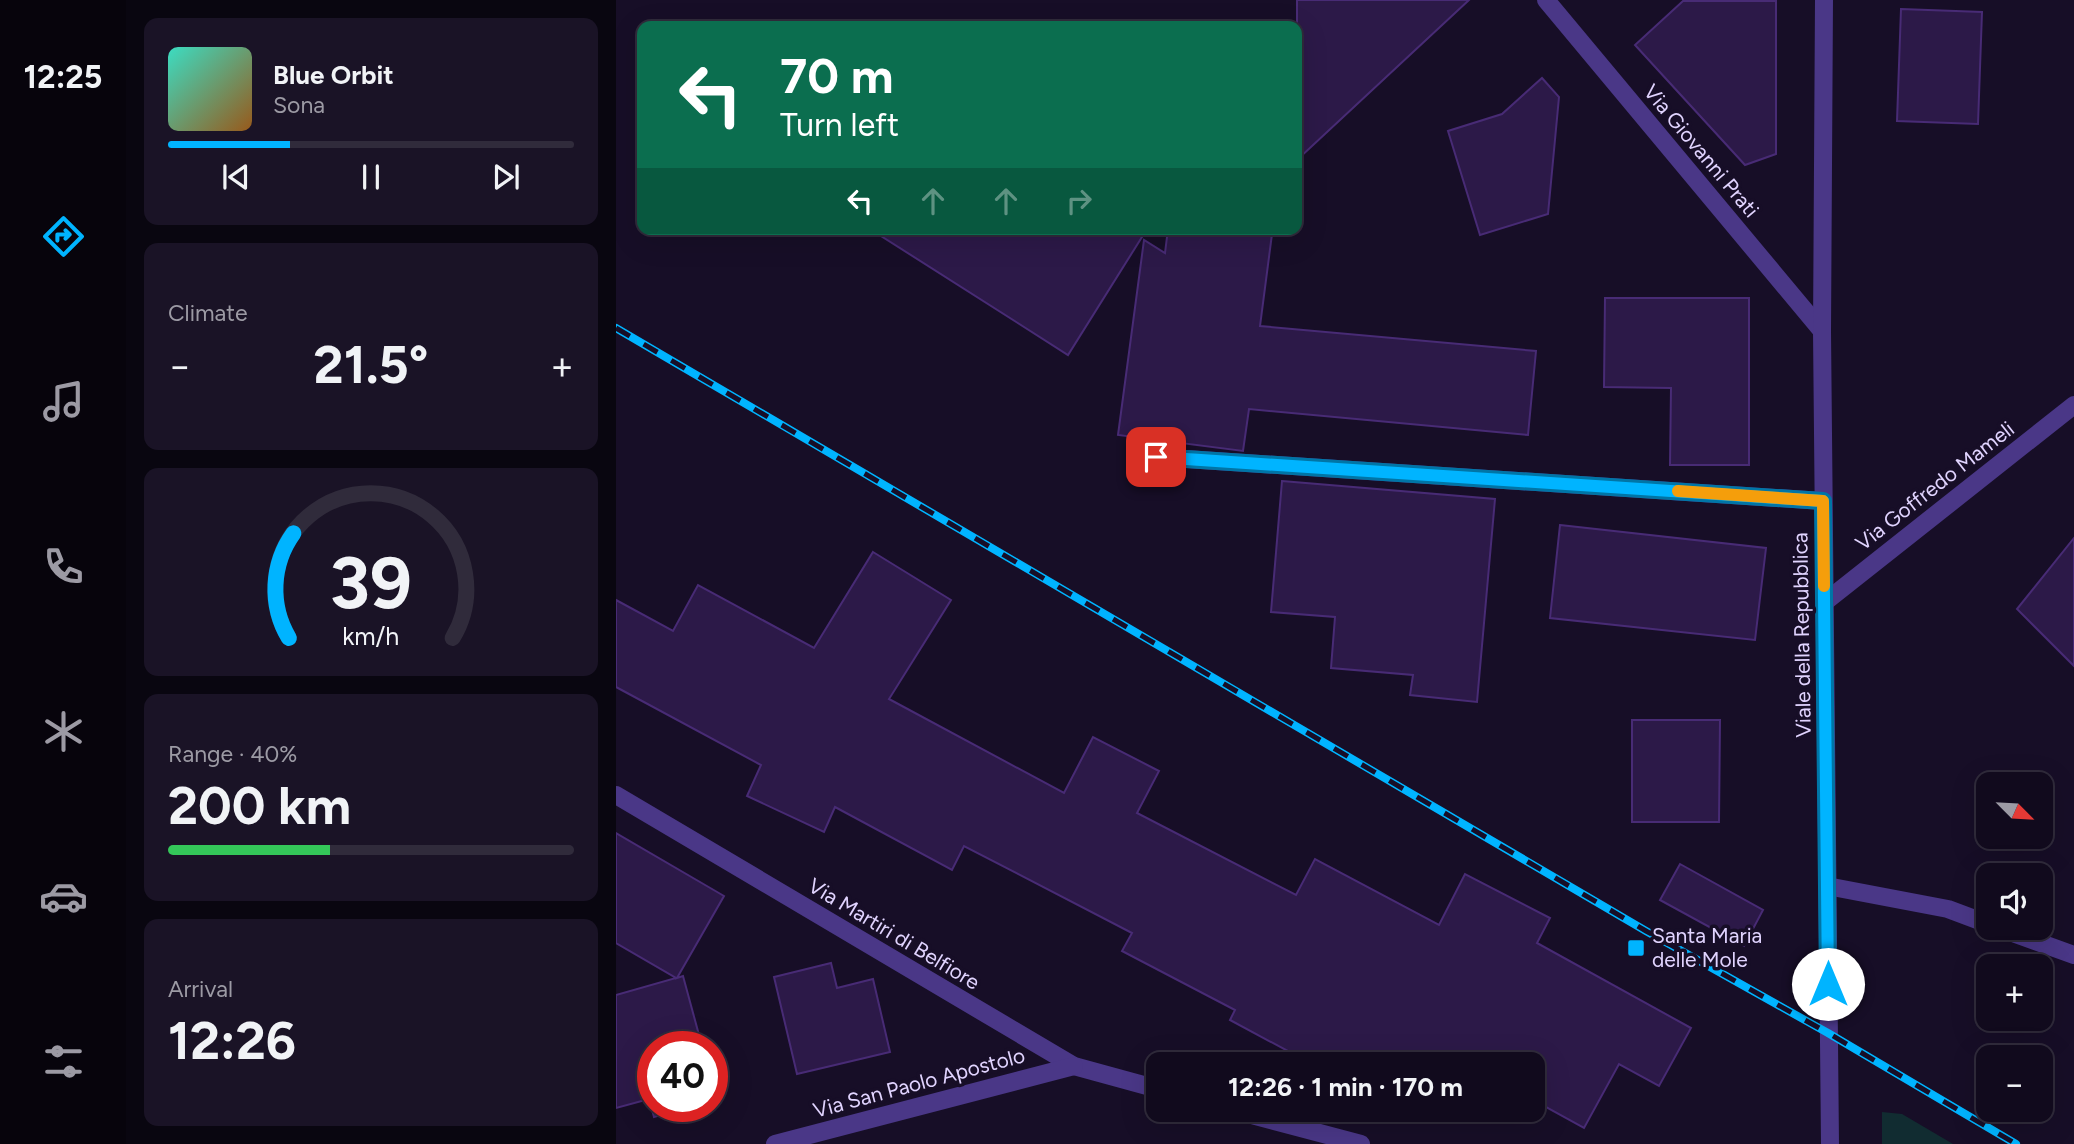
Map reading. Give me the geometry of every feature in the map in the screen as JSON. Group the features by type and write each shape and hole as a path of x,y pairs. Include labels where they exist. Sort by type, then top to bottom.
{"street":[{"name":"Via Giovanni Prati","path":"1546,0 1822,331"},
{"name":"Viale della Repubblica","path":"1824,0 1822,331 1830,1144"},
{"name":"Via Goffredo Mameli","path":"1825,603 2074,405"},
{"path":"1156,457 1823,501"},
{"name":"Via Martiri di Belfiore","path":"616,796 1074,1066 1146,1086"},
{"path":"1827,886 1948,909 1976,919"},
{"path":"2032,940 2074,955"},
{"name":"Via San Paolo Apostolo","path":"775,1144 1074,1066"},
{"path":"1278,1122 1361,1144"}],"green space":[{"path":"1882,1112 1902,1114 1953,1144 1882,1144"}],"building":[{"path":"1297,0 1469,0 1302,155 1302,21 1297,21"},
{"path":"1683,1 1776,1 1776,154 1745,165 1635,45"},
{"path":"1901,9 1982,12 1978,124 1897,121"},
{"path":"1542,78 1559,97 1548,214 1480,235 1448,131 1502,114"},
{"path":"879,235 1143,235 1068,355"},
{"path":"1167,235 1272,235 1260,326 1536,351 1528,435 1249,409 1243,451 1118,435 1144,240 1165,253"},
{"path":"1605,298 1749,298 1749,465 1670,465 1671,388 1604,387"},
{"path":"1282,481 1495,499 1477,702 1410,695 1413,675 1331,668 1335,617 1271,612"},
{"path":"1560,525 1766,548 1755,640 1550,618"},
{"path":"2074,538 2074,666 2017,609"},
{"path":"873,552 951,600 889,699 1064,793 1093,737 1159,771 1137,813 1296,895 1315,859 1439,925 1465,874 1550,918 1537,943 1691,1028 1659,1086 1619,1064 1584,1128 1545,1107 1545,1052 1290,1052 1230,1020 1235,1010 1122,951 1132,933 964,846 952,870 835,807 824,832 747,796 761,765 616,687 616,600 673,631 698,585 814,648"},
{"path":"1632,720 1720,720 1719,822 1632,822"},
{"path":"616,833 724,896 677,978 683,976 698,1031 637,1031 637,1102 616,1108 616,995 676,978 616,943"},
{"name":"Santa Maria delle Mole","path":"1680,864 1763,910 1744,946 1660,900"},
{"path":"831,963 837,988 873,979 890,1052 797,1074 774,977"}],"railway":[{"path":"616,328 1646,931 1828,1033 2016,1144"}],"slow traffic":[{"path":"1678,491 1823,501 1824,586"}],"place":[{"name":"Santa Maria delle Mole","path":"1636,948"}],"route":[{"path":"1156,457 1823,501 1828,984"}]}
